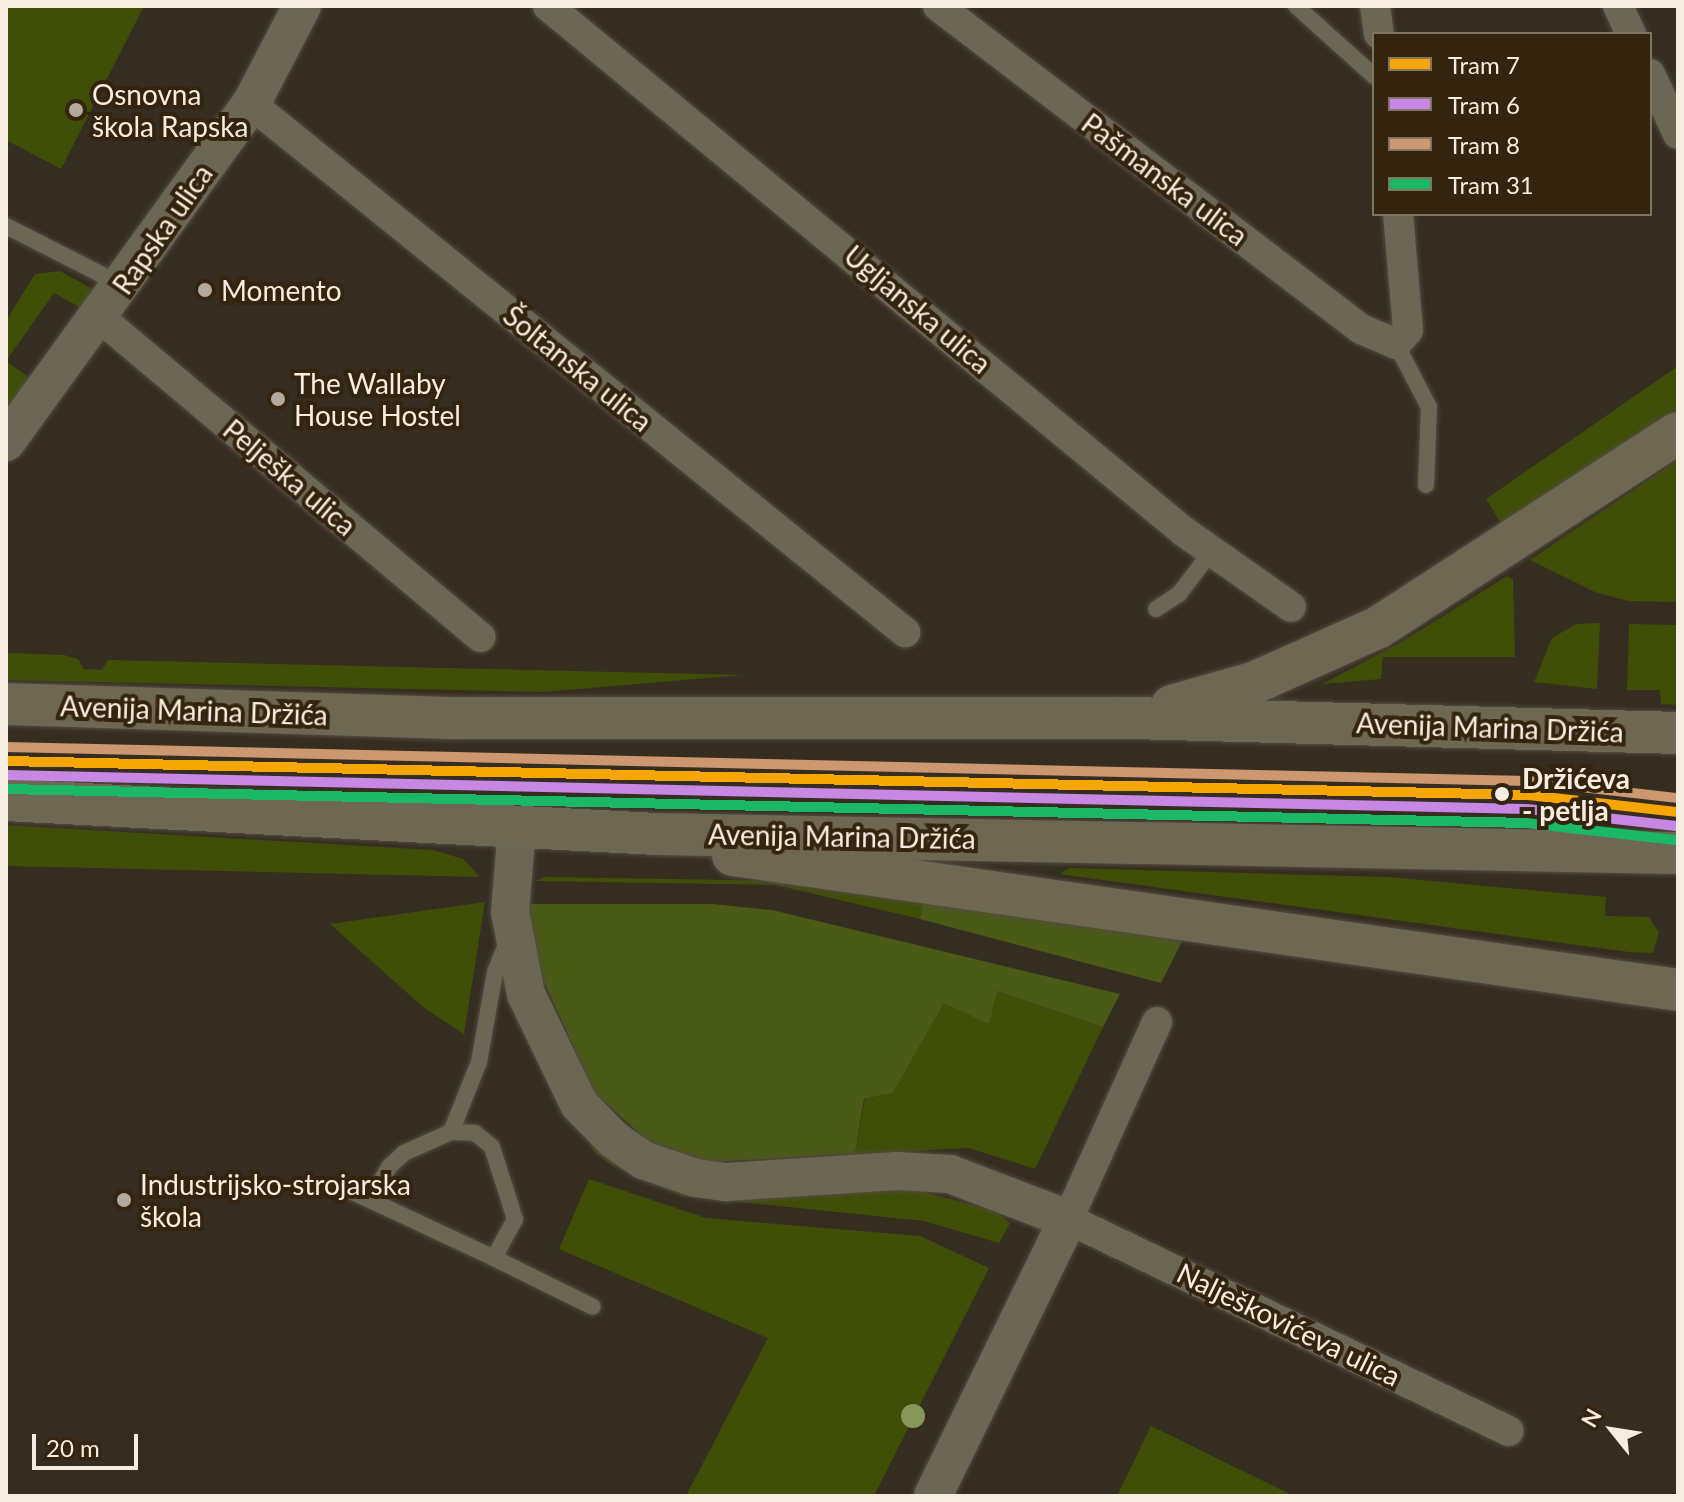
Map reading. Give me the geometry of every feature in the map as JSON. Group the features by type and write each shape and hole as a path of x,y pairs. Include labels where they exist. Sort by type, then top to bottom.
{"main road":[{"path":"1132,718 1256,682 1379,627 1678,433"},
{"name":"Avenija Marina Držića","path":"6,704 458,718 1132,718 1678,733"},
{"name":"Avenija Marina Držića","path":"6,800 656,834 1678,853"},
{"path":"656,834 785,864 1658,987"}],"street":[{"name":"Rapska ulica","path":"6,442 251,104 302,6"},
{"name":"Ugljanska ulica","path":"548,6 1211,552 1291,607"},
{"name":"Pašmanska ulica","path":"938,6 1361,329 1396,344"},
{"path":"1375,6 1379,32"},
{"path":"1618,6 1630,32"},
{"path":"1652,78 1678,134"},
{"name":"Šoltanska ulica","path":"251,104 905,632"},
{"path":"1396,344 1408,330 1398,216"},
{"name":"Pelješka ulica","path":"99,317 480,637"},
{"name":"Nalješkovićeva ulica","path":"517,827 511,929 539,1030 579,1104 643,1160 696,1178 726,1182 897,1171 950,1174 1068,1219 1509,1431"},
{"path":"933,1496 1068,1219 1157,1022"}],"lane":[{"path":"1296,6 1372,74"},
{"path":"6,226 122,285"},
{"path":"1396,344 1429,407 1426,485"},
{"path":"1156,609 1179,594 1211,552"},
{"path":"451,1132 479,1062 495,972 511,929"},
{"path":"370,1200 390,1166 404,1153 451,1132 475,1133 492,1147 515,1219 494,1258"},
{"path":"341,1187 593,1307"}],"green space":[{"path":"6,6 144,6 61,169 6,140"},
{"path":"60,271 96,291 83,309 54,293 6,361 6,321 35,274"},
{"path":"6,361 31,379 6,412"},
{"path":"1678,366 1678,408 1502,525 1486,499"},
{"path":"1678,460 1678,602 1628,601 1595,592 1530,560"},
{"path":"1507,576 1513,579 1515,657 1383,657 1381,679 1322,684 1400,643"},
{"path":"1600,623 1597,689 1534,682 1552,638 1576,624"},
{"path":"1629,624 1678,625 1678,705 1661,704 1660,690 1627,690"},
{"path":"6,653 64,655 78,659 84,669 102,670 108,660 743,675 543,692 6,680"},
{"path":"6,825 433,850 463,859 480,877 6,866"},
{"path":"1070,868 1389,877 1606,897 1605,916 1649,917 1659,933 1653,953 1629,952 1059,874"},
{"path":"545,877 794,881 924,896 920,919 776,885 536,881"},
{"path":"924,896 1183,939 1161,983 920,919"},
{"path":"485,902 464,1034 423,1007 330,924"},
{"path":"527,904 712,904 772,910 1120,994 1103,1027 997,991 989,1024 944,1003 893,1093 864,1099 855,1154 710,1162 648,1141 594,1092 541,975"},
{"path":"997,991 1103,1027 1035,1169 969,1148 855,1154 865,1099 893,1093 944,1003"},
{"path":"589,1140 630,1170 916,1190 996,1211 1010,1223 999,1243 924,1221 681,1196 612,1165 593,1151"},
{"path":"589,1179 706,1218 920,1236 989,1268 874,1496 686,1496 768,1338 559,1249"},
{"path":"1151,1426 1294,1496 1117,1496"}],"tram line":[{"name":"8","path":"6,747 1528,781 1678,798"},
{"name":"7","path":"6,761 1528,795 1678,812"},
{"name":"6","path":"6,775 1527,809 1676,826"},
{"name":"31","path":"6,789 1526,823 1675,840"}],"place":[{"name":"Osnovna škola Rapska","path":"76,110"},
{"name":"Momento","path":"205,290"},
{"name":"The Wallaby House Hostel","path":"278,399"},
{"name":"Držićeva - petlja","path":"1502,794"},
{"name":"Industrijsko-strojarska škola","path":"124,1200"}]}
